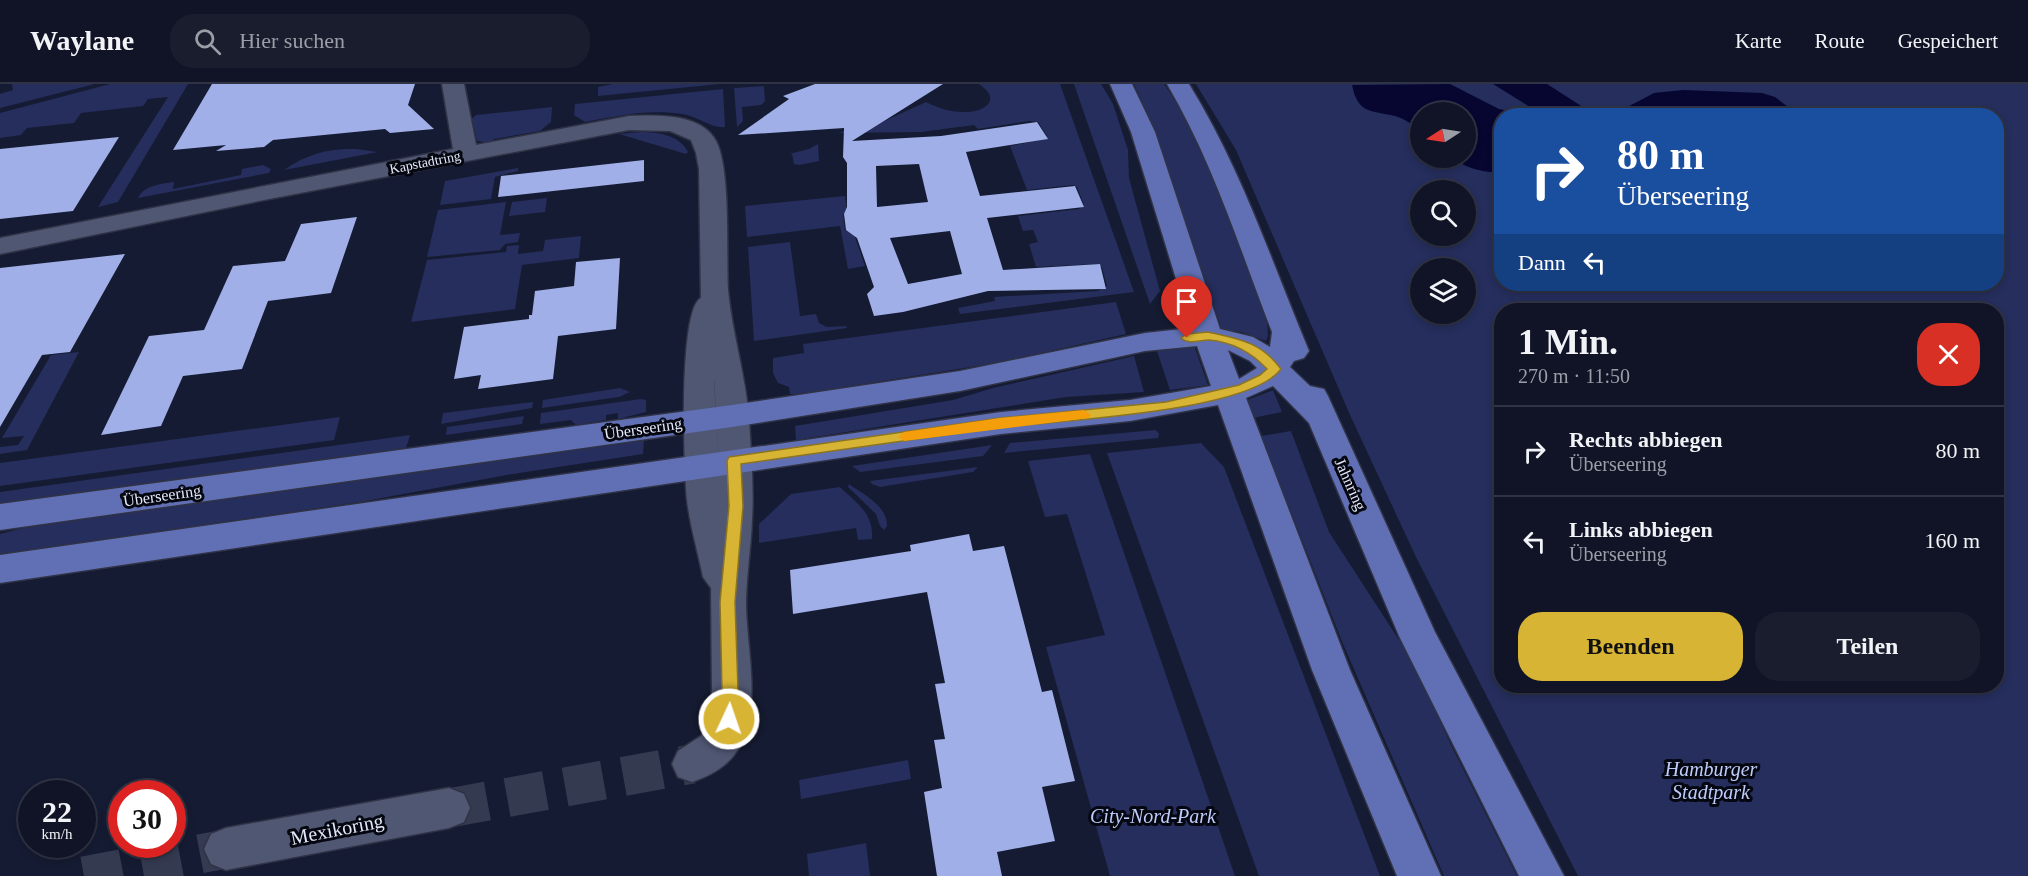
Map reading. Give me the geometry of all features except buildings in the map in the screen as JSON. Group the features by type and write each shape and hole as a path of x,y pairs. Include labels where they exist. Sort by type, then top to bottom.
{"main road":[{"path":"1121,84 1143,132 1208,336 1331,670 1419,876"},
{"name":"Jahnring","path":"1178,84 1199,116 1221,166 1321,416 1418,636 1542,876"},
{"path":"1145,342 1169,319 1193,290"},
{"path":"0,569 1000,423 1166,406 1229,393 1256,384 1275,369 1286,344 1286,332"},
{"name":"Überseering","path":"0,517 716,418 960,381 1145,342 1208,336 1243,344 1260,354 1321,416"},
{"path":"1166,406 1242,431"}],"street":[{"path":"453,84 466,154"},
{"name":"Kapstadtring","path":"0,246 629,123 667,123 692,132 706,143 710,172 714,285 703,322 699,383 716,418 718,463"},
{"path":"692,764 707,756 726,734 730,690 728,602 705,511 718,463"},
{"name":"Mexikoring","path":"226,849 449,808"}],"green space":[{"path":"12,84 95,84 0,108 0,94 13,90"},
{"path":"110,84 188,84 118,202 98,207 168,97 148,99 143,106 81,113 74,123 27,128 21,135 0,138 0,113"},
{"path":"613,84 720,84 598,96 598,87"},
{"path":"979,84 1060,84 1134,292 960,314 958,308 995,301 994,297 1098,291 1107,286 1102,268 1098,264 1036,267 1029,244 1038,242 1033,230 1023,231 1018,216 1079,209 1084,205 1077,187 1073,185 1027,190 1010,146 1046,139 1047,136 1038,122 1029,121 978,129 974,125 921,132 838,133 880,123 926,102 953,111 971,112 984,108 990,100 990,95"},
{"path":"1074,84 1101,84 1113,104 1128,150 1129,178 1160,291 1150,304"},
{"path":"1134,84 1164,84 1197,140 1223,199 1267,321 1266,341 1242,332 1222,330 1153,126"},
{"name":"Hamburger Stadtpark","path":"1196,84 2028,84 2028,876 1578,876 1416,557 1350,415 1236,150"},
{"path":"764,86 765,101 761,105 742,107 743,121 737,127 734,88"},
{"path":"723,89 725,127 715,126 688,115 670,113 633,114 585,122 574,115 575,104"},
{"path":"552,107 551,122 540,131 494,139 490,143 477,141 474,128 464,126 476,115"},
{"path":"641,132 674,138 688,152 686,154 619,134"},
{"path":"818,144 819,161 794,164 792,154 789,154"},
{"path":"356,149 378,152 284,170 318,153"},
{"path":"263,165 271,169 269,173 138,198 144,190 158,185 174,182 173,189 241,175 242,169"},
{"path":"518,168 518,171 495,177 491,199 440,205 445,181"},
{"path":"845,196 847,211 843,215 845,230 854,234 865,266 848,269 840,226 747,237 745,206"},
{"path":"547,198 545,212 509,216 512,202"},
{"path":"506,202 500,235 520,233 518,242 505,244 500,250 427,257 438,210"},
{"path":"581,236 579,258 522,265 515,309 411,322 427,260 506,252 507,246 519,245 518,254 543,251 545,240"},
{"path":"790,242 800,316 816,314 819,323 827,327 846,326 847,328 754,341 748,247"},
{"path":"1116,302 1126,334 1002,362 801,394 790,394 789,387 778,383 773,373 773,358 804,353 803,344"},
{"path":"1194,345 1208,385 1170,390 1157,351"},
{"path":"79,352 27,450 0,454 0,447 18,445 24,436 2,438 51,355"},
{"path":"1134,356 1144,392 1066,397 796,440 795,426 953,400 993,388"},
{"path":"620,388 630,392 619,397 542,408 543,400"},
{"path":"1273,390 1282,412 1253,418 1247,400"},
{"path":"646,400 646,412 618,419 618,413 606,415 606,420 576,425 571,420 540,424 541,413"},
{"path":"533,402 532,408 441,424 443,413"},
{"path":"524,416 522,424 446,435 447,427"},
{"path":"340,417 334,440 0,486 0,463"},
{"path":"1156,430 1159,434 1158,438 1004,453 1010,443"},
{"path":"1291,431 1329,532 1414,663 1451,745 1517,876 1444,876 1343,644 1261,436"},
{"path":"410,435 406,448 0,505 0,492"},
{"path":"644,440 643,454 507,475 360,502 0,555 0,534 30,526"},
{"path":"1201,443 1224,467 1380,876 1259,876 1107,453"},
{"path":"992,445 983,456 860,472 852,466"},
{"name":"City-Nord-Park","path":"1090,454 1235,876 1110,876 1046,647 1105,635 1067,514 1045,517 1028,461"},
{"path":"978,467 973,472 880,487 870,481"},
{"path":"849,484 879,506 886,519 887,526 884,530 876,514 848,487"},
{"path":"840,487 867,516 872,530 872,539 858,540 856,528 759,543 759,524 791,494"},
{"path":"908,760 911,779 801,799 799,780"},
{"path":"866,843 870,876 809,876 807,854"}],"shaded area":[{"path":"1450,84 1497,108 1494,108 1494,172 1472,168 1476,168 1476,102 1410,102 1410,123 1399,117 1366,109 1355,94 1352,85"},
{"path":"1493,84 1547,84 1584,108 1528,108 1530,107"},
{"path":"1683,90 1762,93 1775,97 1788,108 1626,108 1654,93"}],"tunnel":[{"path":"449,808 692,764"},
{"path":"84,876 226,849"}],"slow traffic":[{"path":"904,437 1000,423 1084,415"}],"route":[{"path":"729,719 728,602 736,506 734,461 1000,423 1166,406 1229,393 1256,384 1275,369 1260,354 1243,344 1208,336 1187,338"}]}
